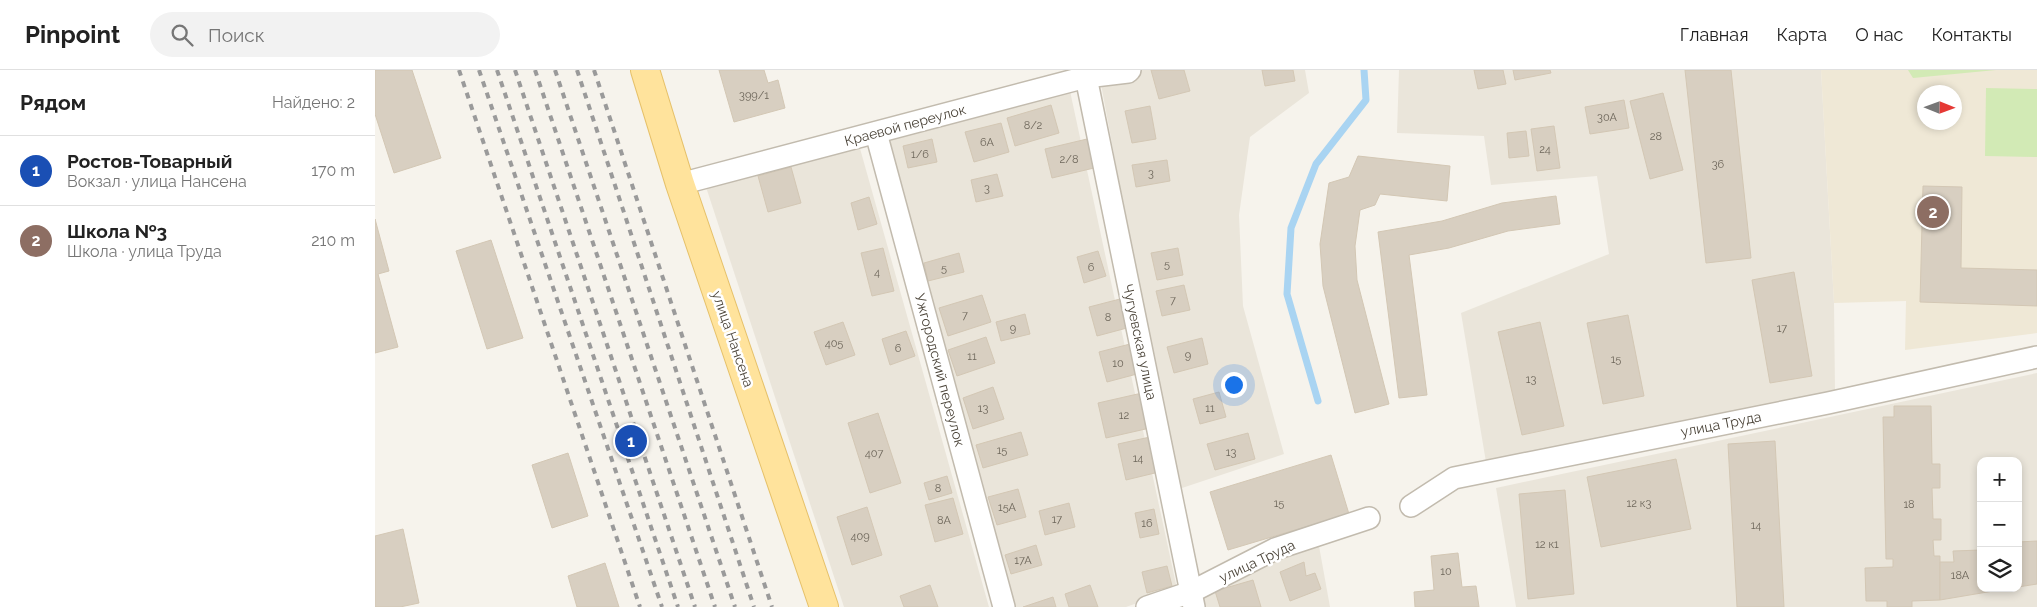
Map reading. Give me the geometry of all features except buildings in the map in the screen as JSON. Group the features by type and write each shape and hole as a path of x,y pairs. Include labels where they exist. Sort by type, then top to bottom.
{"main road":[{"name":"улица Нансена","path":"645,70 680,184 824,607"}],"street":[{"name":"Краевой переулок","path":"680,184 1086,77 1128,72 1130,70"},
{"name":"Чугуевская улица","path":"1086,77 1193,600"},
{"name":"Ужгородский переулок","path":"876,133 1004,607"},
{"name":"улица Труда","path":"1411,506 1454,478 1818,404 2037,357"},
{"name":"улица Труда","path":"1147,607 1193,600 1275,549 1369,518"}],"shaded area":[{"path":"1139,70 1305,70 1309,93 1250,137 1239,215 1243,306 1284,454 1176,490 1101,84"},
{"path":"1399,70 1821,70 1834,303 1835,391 1486,462 1461,313 1609,254 1597,176 1491,185 1484,136 1397,133"},
{"path":"1821,70 2037,70 2037,333 1905,350 1906,301 1834,303"},
{"path":"1070,91 1177,589 1126,607 1006,607 876,140"},
{"path":"859,145 989,607 844,607 705,184"},
{"path":"2037,373 2037,607 1516,607 1496,488"},
{"path":"1319,546 1330,607 1194,607 1192,600 1276,555"}],"green space":[{"path":"1908,70 1996,70 1913,78"},
{"path":"1986,88 2037,89 2037,157 1985,156"}],"waterway":[{"path":"1318,401 1287,294 1291,228 1316,164 1366,100 1364,70"}],"railway":[{"path":"459,70 640,607"},
{"path":"479,70 662,607"},
{"path":"497,70 678,607"},
{"path":"515,70 695,607"},
{"path":"535,70 715,607"},
{"path":"555,70 735,607"},
{"path":"577,70 754,607"},
{"path":"594,70 772,607"}],"place":[{"name":"Школа №3","path":"1933,212"},
{"name":"Ростов-Товарный","path":"631,441"}]}
